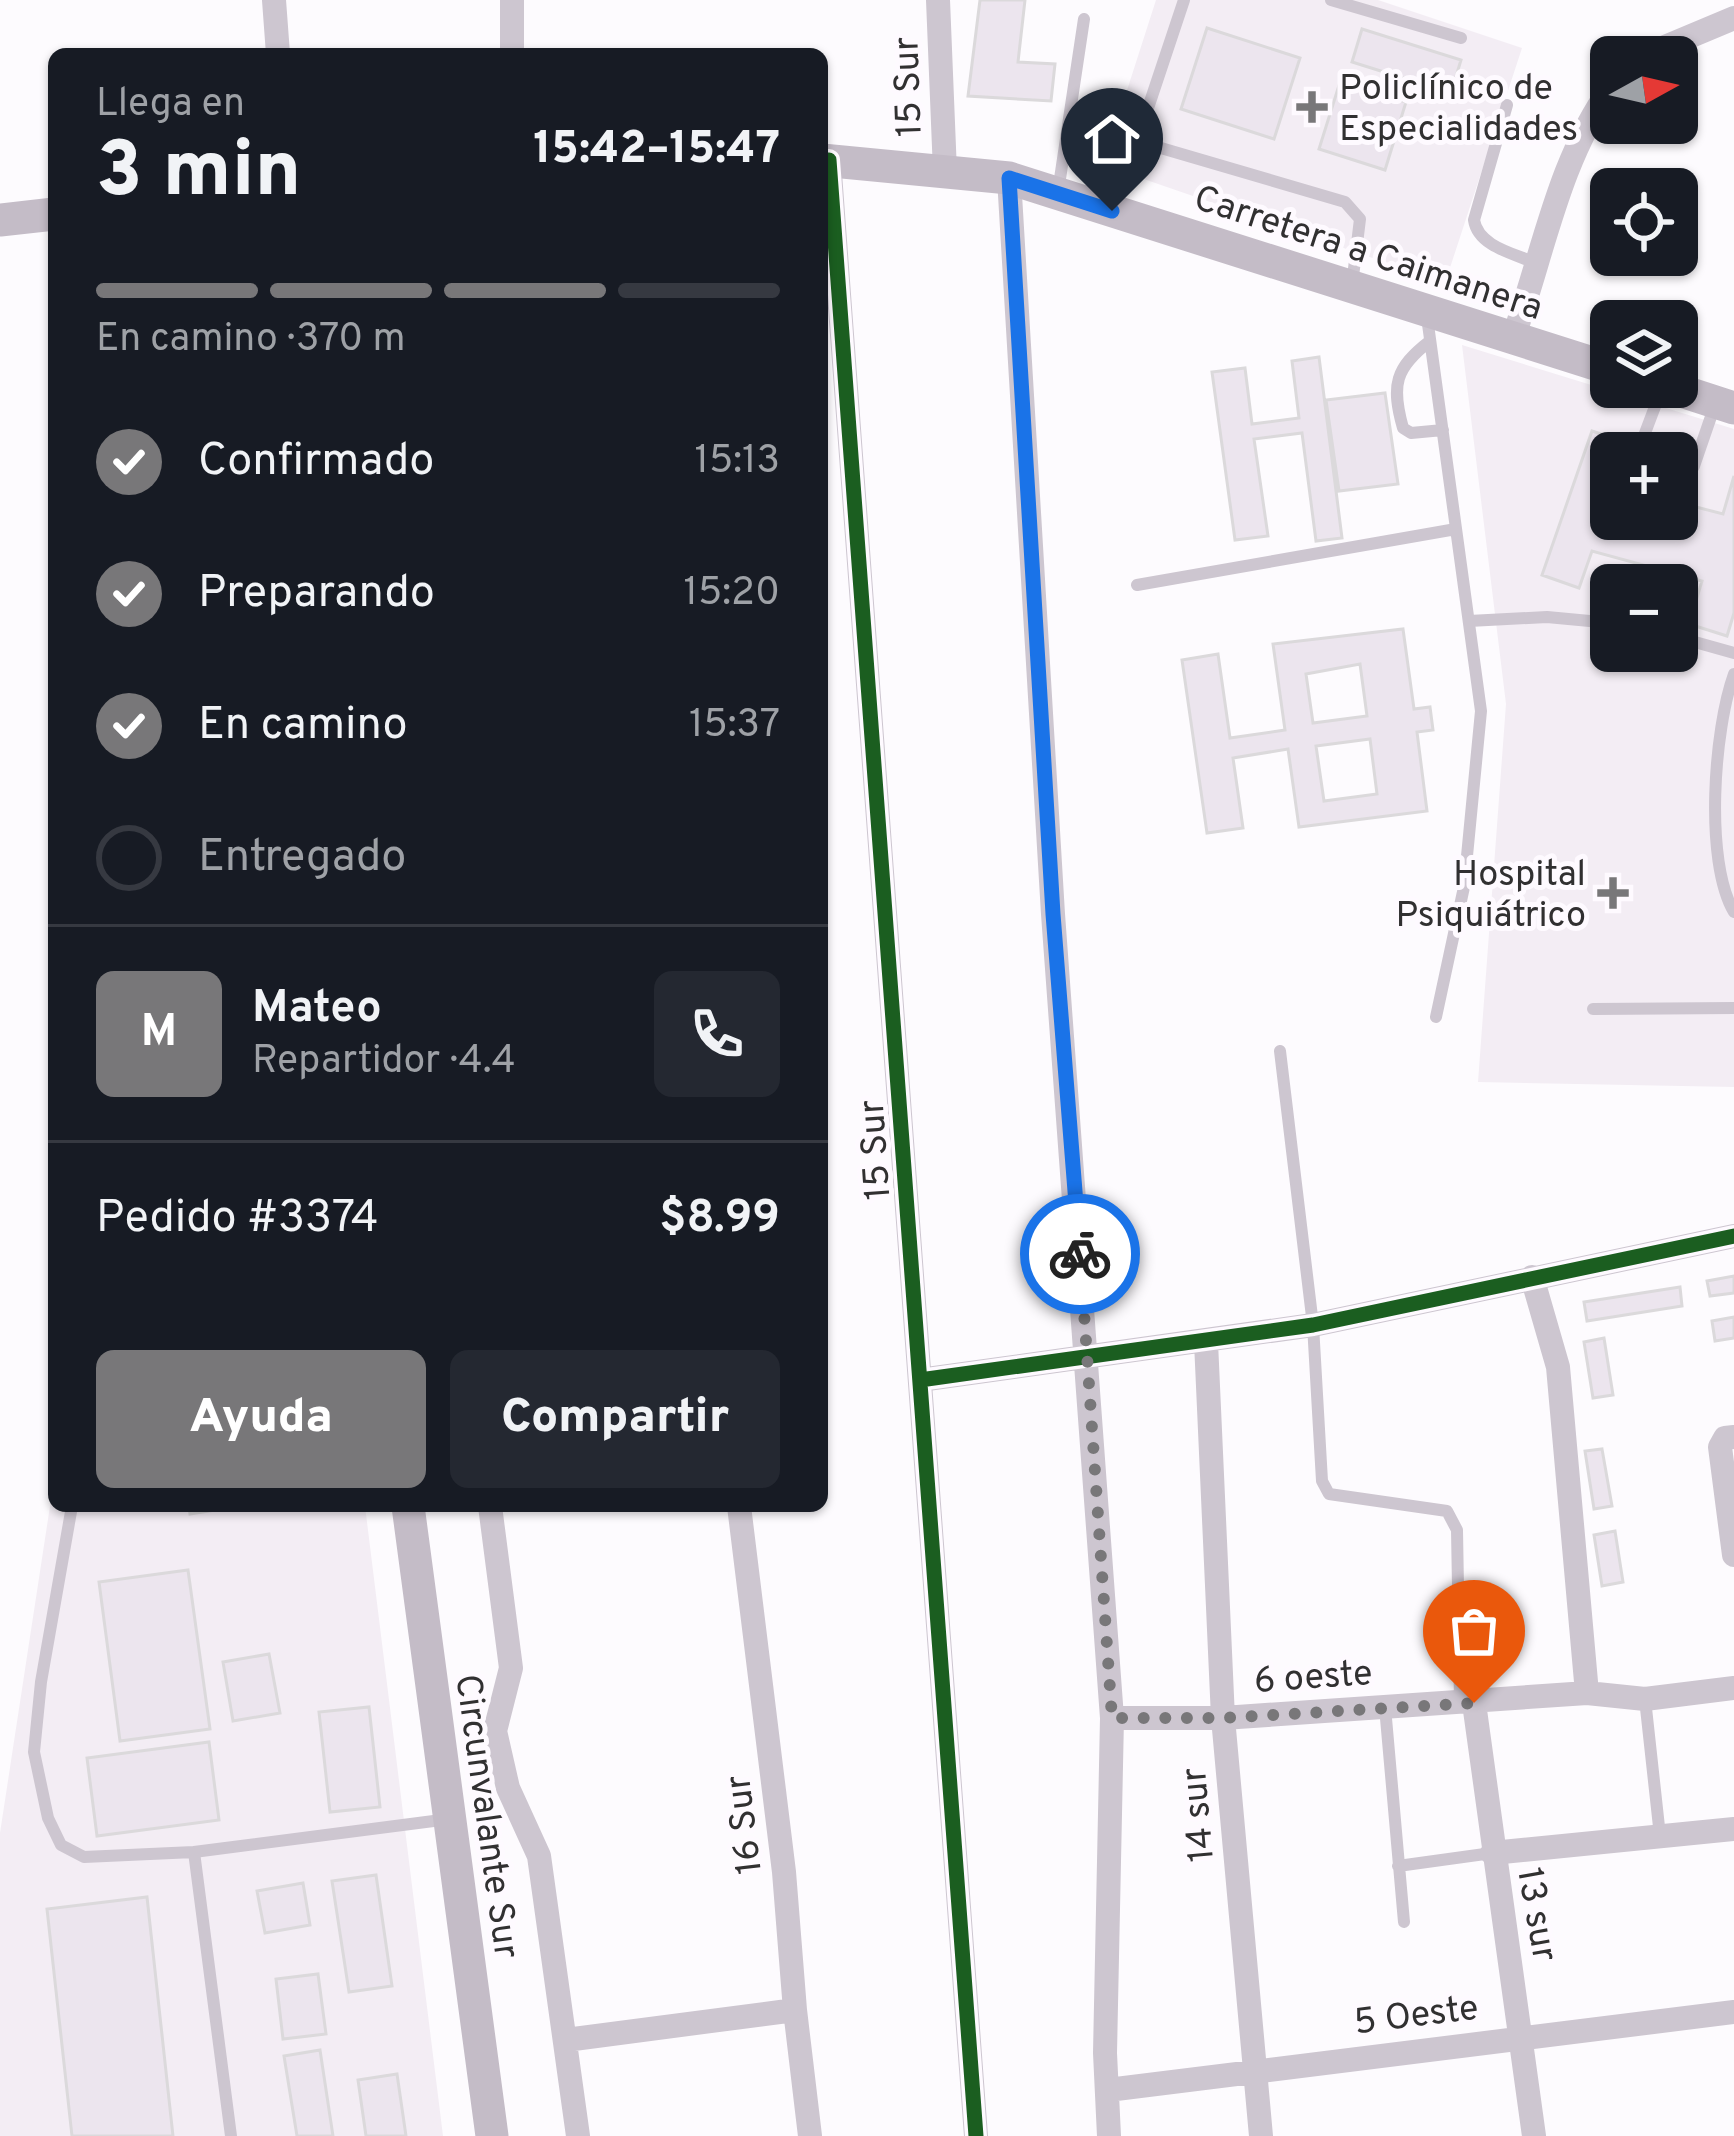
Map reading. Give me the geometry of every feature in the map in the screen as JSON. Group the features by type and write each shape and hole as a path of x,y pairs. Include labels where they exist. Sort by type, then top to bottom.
{"main road":[{"name":"Carretera a Caimanera","path":"828,160 1009,178 1352,287 1428,326 1513,338 1590,362"},
{"path":"0,220 48,215"},
{"name":"Circunvalante Sur","path":"409,1512 492,2136"}],"street":[{"path":"274,0 278,48"},
{"path":"512,0 512,48"},
{"name":"15 Sur","path":"938,0 945,172"},
{"path":"1691,36 1734,18"},
{"path":"1513,338 1566,174 1590,120"},
{"path":"1009,178 1053,914 1112,1718 1105,2054 1109,2136"},
{"name":"15 Sur","path":"828,199 976,2136"},
{"path":"920,1380 1313,1325 1734,1236"},
{"path":"1532,1277 1558,1367 1587,1693"},
{"name":"14 sur","path":"1206,1342 1222,1718 1261,2136"},
{"path":"1730,1437 1720,1447 1734,1555"},
{"path":"491,1512 512,1668 495,1731 508,1788 539,1856 578,2136"},
{"name":"16 Sur","path":"740,1512 810,2136"},
{"name":"6 oeste","path":"1112,1718 1222,1718 1587,1693 1645,1699 1734,1688"},
{"name":"13 sur","path":"1467,1703 1523,2036 1534,2136"},
{"path":"1492,1852 1734,1829"},
{"path":"566,2040 794,2010"},
{"name":"5 Oeste","path":"1108,2090 1734,2012"}],"lane":[{"path":"1112,211 1184,0"},
{"path":"1331,0 1461,38"},
{"path":"1057,194 1084,19"},
{"path":"1507,105 1474,220 1476,232 1485,241 1539,265"},
{"path":"1138,141 1345,202 1360,219 1352,287"},
{"path":"1428,326 1481,711 1464,887 1436,1017"},
{"path":"1428,326 1399,374 1396,393 1403,428 1411,433 1443,430"},
{"path":"1698,458 1725,405"},
{"path":"1136,585 1456,529"},
{"path":"1469,621 1547,617 1590,621"},
{"path":"1698,643 1734,653"},
{"path":"1734,674 1726,694 1716,788 1716,860 1734,912"},
{"path":"1593,1009 1734,1008"},
{"path":"1280,1051 1313,1325 1322,1481 1329,1494 1447,1511 1457,1530 1467,1703"},
{"path":"71,1512 40,1682 34,1751 47,1819 61,1845 84,1857 194,1852 450,1818"},
{"path":"1645,1699 1660,1836"},
{"path":"1384,1706 1404,1922"},
{"path":"194,1852 231,2136"},
{"path":"1398,1866 1492,1852"}],"shaded area":[{"name":"Policlínico de Especialidades","path":"1156,0 1378,0 1522,48 1445,283 1103,165"},
{"name":"Hospital Psiquiátrico","path":"1462,345 1590,385 1590,408 1666,408 1734,429 1734,1087 1478,1082 1506,704"},
{"path":"49,1512 366,1512 443,2136 0,2136 0,1833"}],"building":[{"path":"980,0 1025,0 1018,62 1055,64 1051,101 968,96"},
{"path":"1207,28 1300,58 1274,139 1181,109"},
{"path":"1362,29 1461,60 1451,93 1352,62"},
{"path":"1340,82 1406,102 1385,170 1319,149"},
{"path":"1319,357 1342,538 1316,541 1302,433 1254,439 1268,536 1235,540 1212,372 1245,368 1252,424 1299,418 1292,361"},
{"path":"1385,393 1398,484 1339,491 1326,400"},
{"path":"1590,437 1590,540 1698,540 1698,507 1723,514 1734,476 1734,613 1727,636 1698,627 1702,581 1698,580 1698,564 1640,564 1592,551 1579,588 1542,575"},
{"path":"1403,629 1414,709 1430,707 1433,730 1417,732 1427,811 1299,827 1288,749 1233,758 1243,828 1207,833 1182,660 1218,654 1230,738 1285,730 1273,644","holes":["1360,664 1367,716 1313,723 1306,674","1370,739 1377,794 1324,801 1316,746"]},
{"path":"1734,1276 1734,1293 1710,1296 1707,1281"},
{"path":"1680,1287 1682,1306 1587,1321 1584,1302"},
{"path":"1734,1317 1734,1338 1715,1341 1712,1321"},
{"path":"1604,1338 1613,1395 1593,1398 1584,1342"},
{"path":"1602,1449 1612,1506 1594,1509 1585,1451"},
{"path":"1615,1531 1623,1582 1602,1586 1594,1535"},
{"path":"188,1570 210,1729 120,1741 99,1582"},
{"path":"269,1654 280,1713 233,1721 223,1662"},
{"path":"369,1707 380,1807 330,1812 319,1712"},
{"path":"209,1742 219,1820 97,1836 87,1758"},
{"path":"376,1875 392,1986 349,1992 332,1881"},
{"path":"303,1883 310,1925 265,1933 257,1891"},
{"path":"147,1897 173,2136 72,2136 47,1909"},
{"path":"318,1974 326,2034 283,2039 276,1979"},
{"path":"320,2050 333,2136 297,2136 284,2056"},
{"path":"397,2074 406,2136 366,2136 358,2080"}],"cycle path":[{"path":"829,160 976,2136"},
{"path":"920,1380 1313,1325 1734,1236"}],"way so far":[{"path":"1080,1254 1112,1718 1222,1718 1474,1703"}],"place":[{"name":"Policlínico de Especialidades","path":"1312,107"},
{"name":"Hospital Psiquiátrico","path":"1613,893"}],"route":[{"path":"1080,1254 1053,914 1009,178 1112,211"}]}
